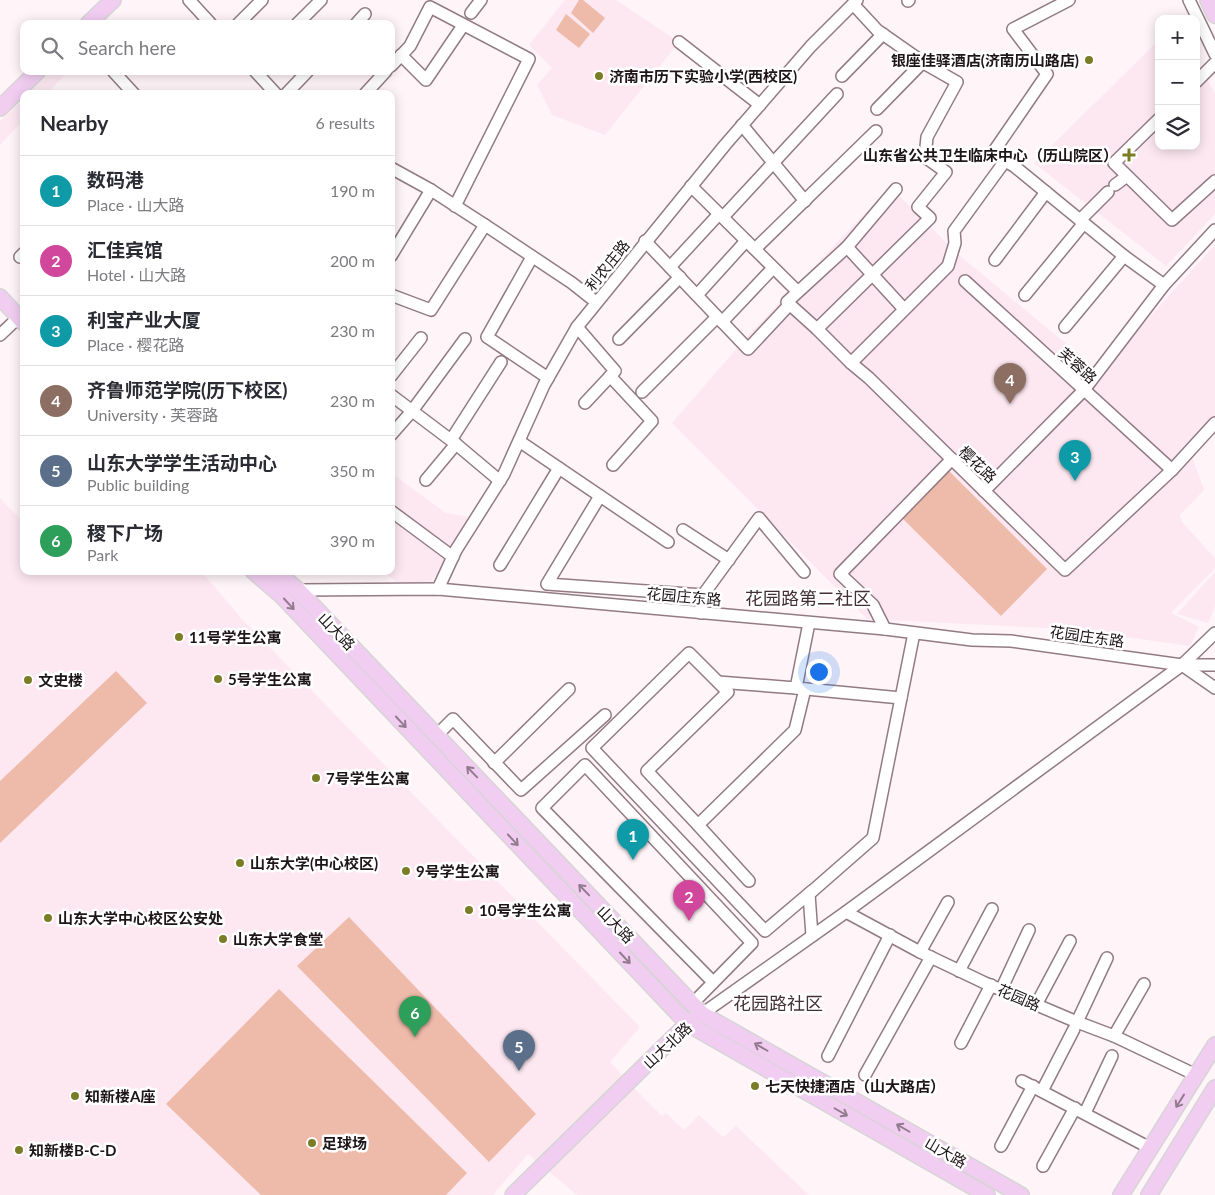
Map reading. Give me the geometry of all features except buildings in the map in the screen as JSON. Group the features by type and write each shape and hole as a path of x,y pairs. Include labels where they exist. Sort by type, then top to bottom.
{"main road":[{"path":"92,20 113,0"},
{"path":"1208,0 1215,15"},
{"path":"0,108 34,75"},
{"path":"0,284 20,314"},
{"path":"0,297 20,315"},
{"name":"山大路","path":"258,575 282,596 690,1026 987,1195"},
{"name":"山大路","path":"280,575 298,590 702,1014 1021,1195"},
{"name":"山大北路","path":"520,1195 702,1014"},
{"name":"山大北路","path":"514,1195 690,1026"},
{"path":"1121,1195 1215,1045"},
{"path":"1148,1195 1215,1088"}],"street":[{"path":"189,0 207,20"},
{"path":"242,20 262,0"},
{"path":"301,20 321,0"},
{"path":"471,13 481,0"},
{"path":"1068,0 1013,29 1047,74 992,154 1014,166 1124,256 1164,285"},
{"path":"1189,0 1215,54"},
{"path":"816,329 930,218 918,208 946,172 926,157 927,137 957,82 923,62 883,34 855,2"},
{"name":"利农庄路","path":"438,589 452,557 500,481 548,378 577,327 645,241 742,125 812,46 855,2"},
{"path":"395,62 410,46 430,7 529,59 456,206"},
{"path":"360,20 365,14"},
{"path":"401,55 426,80 462,27"},
{"path":"842,76 883,34"},
{"path":"679,42 760,105"},
{"path":"877,109 923,62"},
{"path":"1200,78 1215,63"},
{"path":"117,75 130,90"},
{"path":"258,75 271,90"},
{"path":"290,90 304,75"},
{"path":"369,90 382,75"},
{"path":"670,267 774,163 837,94"},
{"path":"1155,122 1114,163 1127,176 1172,220 1215,181"},
{"path":"742,125 805,201"},
{"path":"697,295 751,245 805,201 876,131"},
{"path":"851,363 948,266 955,243 954,231 1005,161"},
{"path":"395,170 456,206 572,283 596,302"},
{"path":"1025,295 1111,188 1127,176"},
{"path":"691,186 796,290"},
{"path":"645,241 748,349 790,304 787,302 846,246 896,189"},
{"path":"395,249 431,190"},
{"path":"995,260 1046,192"},
{"path":"395,296 431,310 484,225"},
{"path":"984,491 1084,390 1164,285 1215,230"},
{"path":"846,246 904,309"},
{"path":"1065,327 1124,256"},
{"path":"532,257 487,337 548,378"},
{"path":"642,392 773,268"},
{"path":"619,338 680,277"},
{"name":"芙蓉路","path":"965,281 1172,470"},
{"name":"樱花路","path":"790,304 869,378 1065,570 1172,470"},
{"path":"0,335 20,319"},
{"path":"577,327 615,371 585,403"},
{"path":"395,371 421,338"},
{"path":"395,430 412,411 465,339"},
{"path":"426,480 454,442 501,362"},
{"path":"610,376 652,421 613,465"},
{"path":"395,398 454,442 500,481"},
{"path":"1172,470 1215,423"},
{"path":"522,443 668,542"},
{"path":"885,630 873,605 840,574 952,459"},
{"path":"500,565 559,468"},
{"path":"600,496 547,584 704,595"},
{"path":"395,515 452,557"},
{"path":"702,613 704,595 759,518 804,572"},
{"path":"683,530 729,560"},
{"name":"花园庄东路","path":"298,590 438,589 885,630 972,640 1011,641 1182,665 1215,665"},
{"path":"698,825 795,730 809,623"},
{"path":"749,881 647,771 728,692 689,653 592,748 765,931 873,838 914,633"},
{"path":"702,1014 846,912 1182,665 1215,633"},
{"path":"1182,665 1215,688"},
{"path":"718,682 901,698"},
{"path":"494,763 570,689"},
{"path":"437,736 452,719 521,790 605,714"},
{"path":"699,997 752,942 585,764 542,808 713,982"},
{"path":"808,894 812,936"},
{"path":"865,1075 925,954 948,902"},
{"path":"959,970 992,909"},
{"name":"花园路","path":"846,912 925,954 996,988 1036,1004 1075,1026 1114,1036 1196,1074"},
{"path":"961,1043 996,988 1029,930"},
{"path":"828,1056 890,935"},
{"path":"1036,1004 1070,941"},
{"path":"1001,1146 1075,1026 1107,958"},
{"path":"1114,1036 1144,984"},
{"path":"1043,1166 1080,1111 1112,1056"},
{"path":"1022,1080 1150,1148"}],"shaded area":[{"name":"济南市历下实验小学(西校区)","path":"565,0 616,0 679,42 605,135 552,115 537,85 552,68 529,45"},
{"path":"579,0 583,0 605,18 593,33 571,13"},
{"path":"566,14 590,34 579,48 556,30"},
{"name":"山东省公共卫生临床中心（历山院区）","path":"1155,44 1155,150 1200,150 1200,68 1215,93 1215,214 1166,266 1034,163"},
{"path":"47,75 64,75 51,90 32,90"},
{"path":"20,102 20,123 0,145 0,121"},
{"path":"890,187 959,255 1100,372 1215,245 1215,418 1185,450 1193,460 1204,490 1180,515 1182,522 1215,558 1215,568 1171,613 1199,627 1190,646 1068,629 867,619 672,423 744,340"},
{"path":"947,469 1047,569 1001,616 900,516"},
{"path":"395,476 446,513 471,517 432,581 399,584 388,575 395,575"},
{"name":"山东大学(中心校区)","path":"0,498 20,519 20,575 204,575 206,577 241,618 640,1027 610,1062 638,1092 662,1116 666,1113 684,1130 699,1115 723,1137 736,1126 809,1195 577,1195 528,1154 493,1195 0,1195"},
{"path":"1215,572 1215,606 1208,623 1177,614"},
{"path":"116,671 147,703 0,843 0,781"},
{"path":"349,917 536,1114 489,1162 297,966"},
{"path":"279,989 467,1173 446,1195 261,1195 166,1104"}],"place":[{"name":"银座佳驿酒店(济南历山路店)","path":"1089,60"},
{"name":"济南市历下实验小学(西校区)","path":"599,76"},
{"name":"山东省公共卫生临床中心（历山院区）","path":"1129,155"},
{"name":"齐鲁师范学院(历下校区)","path":"1010,404"},
{"name":"利宝产业大厦","path":"1075,481"},
{"name":"11号学生公寓","path":"179,637"},
{"name":"5号学生公寓","path":"218,679"},
{"name":"文史楼","path":"28,680"},
{"name":"7号学生公寓","path":"316,778"},
{"name":"数码港","path":"633,860"},
{"name":"山东大学(中心校区)","path":"240,863"},
{"name":"9号学生公寓","path":"406,871"},
{"name":"10号学生公寓","path":"469,910"},
{"name":"山东大学中心校区公安处","path":"48,918"},
{"name":"汇佳宾馆","path":"689,921"},
{"name":"山东大学食堂","path":"223,939"},
{"name":"稷下广场","path":"415,1037"},
{"name":"山东大学学生活动中心","path":"519,1071"},
{"name":"七天快捷酒店（山大路店）","path":"755,1086"},
{"name":"知新楼A座","path":"75,1096"},
{"name":"足球场","path":"312,1143"},
{"name":"知新楼B-C-D","path":"19,1150"}],"district":[{"name":"花园路第二社区","path":"808,598"},
{"name":"花园路社区","path":"778,1003"}]}
